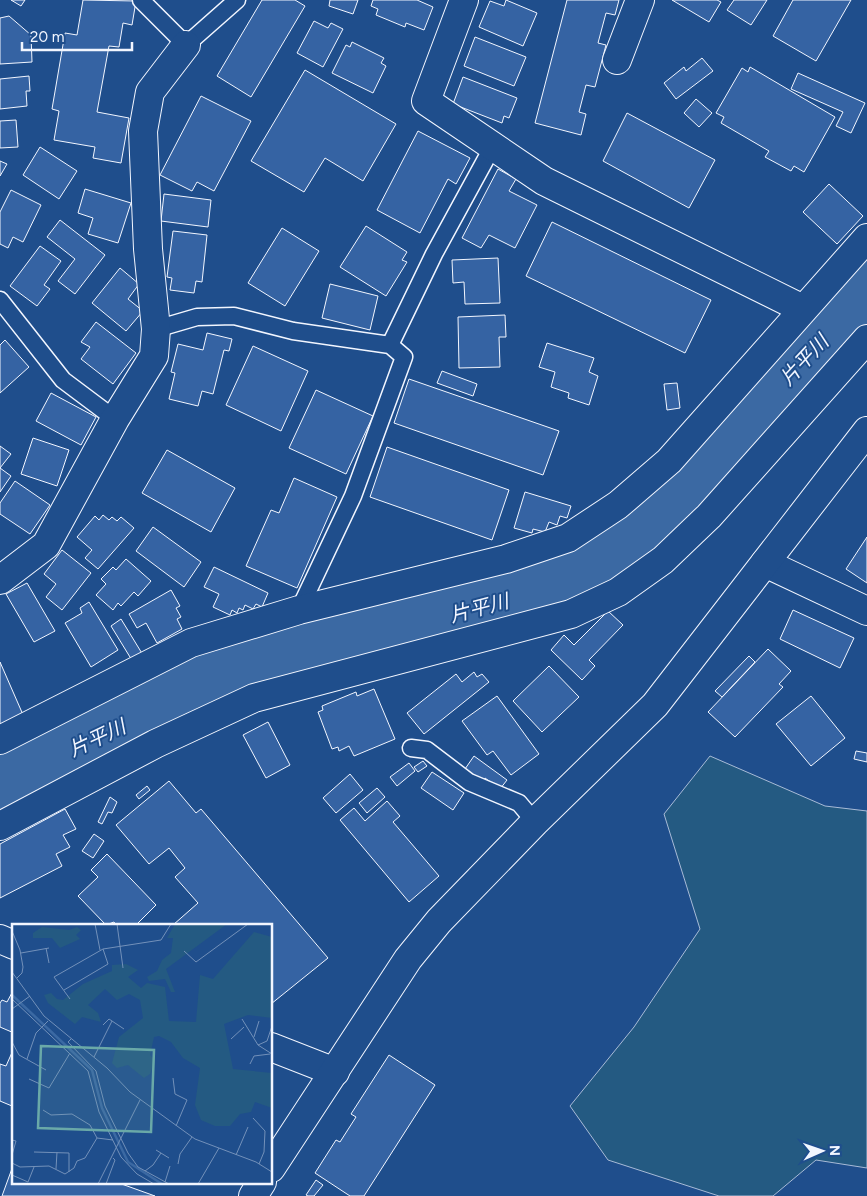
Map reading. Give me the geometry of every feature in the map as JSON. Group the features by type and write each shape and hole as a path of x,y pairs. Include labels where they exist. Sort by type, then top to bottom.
{"street":[{"path":"464,0 426,101 544,181 803,308"},
{"path":"618,60 640,0"},
{"path":"0,580 46,545 115,418 154,356 156,329 148,249 143,131 150,92 186,45"},
{"path":"0,740 191,643 300,610 506,559 568,538 618,505 669,461 867,238"},
{"path":"0,826 155,744 254,698 571,614 618,592 663,560 709,516 867,339"},
{"path":"272,1166 408,959 439,921 534,822 655,705 867,431"},
{"path":"765,563 867,611"},
{"path":"0,939 12,943"},
{"path":"272,1047 334,1072"},
{"path":"253,1196 261,1184"}],"lane":[{"path":"141,0 186,45 237,0"},
{"path":"390,345 434,254 492,146"},
{"path":"0,300 63,380 115,418"},
{"path":"156,329 197,317 234,316 293,331 390,345 404,357 353,496 300,610"},
{"path":"411,748 427,750 470,782 519,803 534,822"}],"shaded area":[{"path":"710,756 825,806 867,811 867,1168 816,1160 773,1196 719,1196 608,1160 570,1106 634,1027 700,929 664,814"}],"building":[{"path":"11,0 25,0 21,6"},
{"path":"83,0 136,1 132,25 123,23 119,47 109,46 97,112 129,118 121,163 93,158 95,147 54,140 59,111 52,109 65,33 77,35"},
{"path":"262,0 295,0 305,6 251,97 217,76"},
{"path":"330,0 358,0 353,14 329,6"},
{"path":"373,0 417,0 433,7 424,30 406,23 405,27 376,15 378,9 371,6"},
{"path":"506,0 537,13 523,46 479,27 490,1 504,6"},
{"path":"567,0 619,0 615,15 606,13 598,43 606,45 595,87 586,85 579,112 586,114 581,135 535,123"},
{"path":"672,0 717,0 721,2 709,22"},
{"path":"734,0 767,0 751,25 727,10"},
{"path":"793,0 851,0 816,61 773,36"},
{"path":"9,16 31,35 32,62 0,64 0,18"},
{"path":"314,21 328,28 331,23 343,29 323,67 297,53"},
{"path":"475,37 526,57 514,86 464,66"},
{"path":"352,42 384,58 381,63 386,66 373,93 332,73 346,45 350,47"},
{"path":"702,58 713,71 676,99 664,83 684,67 686,71"},
{"path":"750,67 835,117 804,172 794,166 791,171 765,157 769,151 721,123 724,117 716,113 742,68 748,72"},
{"path":"305,70 396,124 363,181 325,158 304,192 251,161"},
{"path":"798,73 865,103 851,133 836,126 843,112 791,89"},
{"path":"29,76 30,91 26,91 27,106 0,109 0,79"},
{"path":"463,77 517,98 509,118 504,116 502,123 453,104"},
{"path":"201,96 251,121 214,191 197,182 192,191 160,175"},
{"path":"696,99 712,113 699,127 684,113"},
{"path":"627,113 715,160 689,208 603,161"},
{"path":"16,120 18,147 0,148 0,121"},
{"path":"418,131 470,158 456,184 448,179 420,233 377,210"},
{"path":"40,147 77,171 59,199 23,175"},
{"path":"0,161 7,164 0,176"},
{"path":"498,169 516,179 509,191 537,205 515,248 489,235 481,248 462,238"},
{"path":"829,184 863,216 837,244 803,212"},
{"path":"85,189 131,203 118,243 88,234 93,218 78,213"},
{"path":"11,190 41,205 23,242 13,237 8,248 0,244 0,212"},
{"path":"164,194 211,200 208,227 161,221"},
{"path":"60,220 105,255 75,294 58,281 75,259 47,237"},
{"path":"552,222 711,300 685,353 526,276"},
{"path":"366,226 407,252 402,260 407,262 386,296 340,267"},
{"path":"282,228 319,251 285,306 248,283"},
{"path":"173,231 207,235 202,282 196,281 194,293 170,290 172,278 167,277"},
{"path":"40,246 61,261 44,285 50,289 37,306 10,286"},
{"path":"498,258 500,303 465,304 464,282 453,283 452,260"},
{"path":"120,268 139,284 128,299 143,311 126,331 92,303"},
{"path":"330,284 378,296 370,330 322,318"},
{"path":"505,315 506,337 499,337 500,367 459,368 458,317"},
{"path":"96,322 136,353 113,384 81,359 90,347 81,342"},
{"path":"207,333 232,339 229,351 224,350 213,394 202,391 198,406 169,399 175,373 171,372 178,344 203,350"},
{"path":"5,340 29,367 0,393 0,345"},
{"path":"547,343 594,358 589,372 598,376 589,405 568,398 569,393 551,387 555,372 539,367"},
{"path":"253,346 308,371 281,431 226,405"},
{"path":"442,371 477,384 473,396 437,383"},
{"path":"409,379 559,431 543,475 394,423"},
{"path":"677,383 680,408 667,410 664,384"},
{"path":"316,390 373,416 346,474 289,448"},
{"path":"51,393 96,417 81,445 36,421"},
{"path":"33,438 69,450 57,486 21,474"},
{"path":"0,446 11,454 0,468"},
{"path":"387,447 509,490 492,540 370,497"},
{"path":"167,450 235,488 211,532 142,493"},
{"path":"0,468 11,476 0,492"},
{"path":"294,478 337,497 297,588 246,566 271,510 279,513"},
{"path":"15,481 50,505 30,534 0,514 0,503"},
{"path":"525,492 571,506 567,518 560,516 557,525 549,522 545,532 533,529 532,533 514,528"},
{"path":"103,515 109,520 112,517 117,521 121,517 134,528 98,569 85,558 92,550 77,537 95,516 99,520"},
{"path":"153,527 201,562 184,587 136,551"},
{"path":"867,537 867,583 846,569"},
{"path":"62,550 91,573 62,610 46,597 56,584 44,574"},
{"path":"126,559 151,581 138,596 134,592 121,606 118,603 113,610 96,595 106,584 101,579 113,567 116,570"},
{"path":"214,567 268,593 262,607 256,604 253,609 245,605 243,610 239,608 237,613 232,610 230,615 213,607 219,594 204,587"},
{"path":"27,583 55,631 34,642 6,594"},
{"path":"171,590 180,606 176,608 181,617 177,619 182,629 157,643 146,623 137,628 129,614"},
{"path":"89,602 118,650 91,667 65,623 82,613 80,608"},
{"path":"793,610 854,638 840,668 780,639"},
{"path":"608,611 623,625 589,660 595,666 582,680 551,650 564,635 574,645"},
{"path":"121,619 143,655 133,662 111,626"},
{"path":"768,649 791,671 779,684 783,687 735,737 708,712"},
{"path":"749,656 755,662 722,697 715,691"},
{"path":"0,662 24,717 0,727"},
{"path":"549,666 579,697 542,732 513,701"},
{"path":"474,672 477,677 482,674 489,682 424,734 407,713 456,674 462,682"},
{"path":"374,689 395,739 354,756 349,746 339,751 338,747 332,749 318,712 323,710 322,706 356,692 357,696"},
{"path":"497,696 539,754 511,775 493,751 487,755 462,721"},
{"path":"811,696 845,738 811,766 776,724"},
{"path":"268,722 290,765 266,778 243,735"},
{"path":"856,751 867,753 867,762 854,759"},
{"path":"474,756 507,780 500,789 485,778 482,782 465,769"},
{"path":"423,761 427,766 418,772 414,767"},
{"path":"409,763 415,771 397,786 390,777"},
{"path":"432,772 464,793 453,810 421,788"},
{"path":"350,774 363,790 336,813 323,798"},
{"path":"169,781 196,813 201,809 328,958 272,1003 272,924 174,924 198,903 175,877 185,868 169,848 149,864 116,825"},
{"path":"147,786 150,790 139,799 136,795"},
{"path":"377,788 385,797 367,813 359,803"},
{"path":"110,797 117,802 112,813 108,812 102,824 98,822"},
{"path":"387,801 400,816 393,822 439,876 409,902 340,820 354,808 365,821"},
{"path":"65,809 76,829 63,835 70,847 56,854 62,866 0,898 0,844"},
{"path":"94,834 104,841 93,858 82,851"},
{"path":"107,854 156,905 137,924 115,924 114,922 105,924 78,896 98,877 91,870"},
{"path":"12,993 12,1032 0,1027 0,1003 2,1000 7,1002"},
{"path":"12,1052 12,1106 0,1101 0,1064 6,1066"},
{"path":"389,1055 435,1085 364,1196 350,1196 315,1173 336,1140 340,1142 356,1117 351,1114"},
{"path":"12,1168 12,1184 122,1184 155,1196 2,1196"},
{"path":"316,1180 323,1185 314,1196 306,1195"}],"waterway":[{"name":"片平川","path":"0,784 237,671 528,596 633,546 692,490 766,401 867,291"}]}
